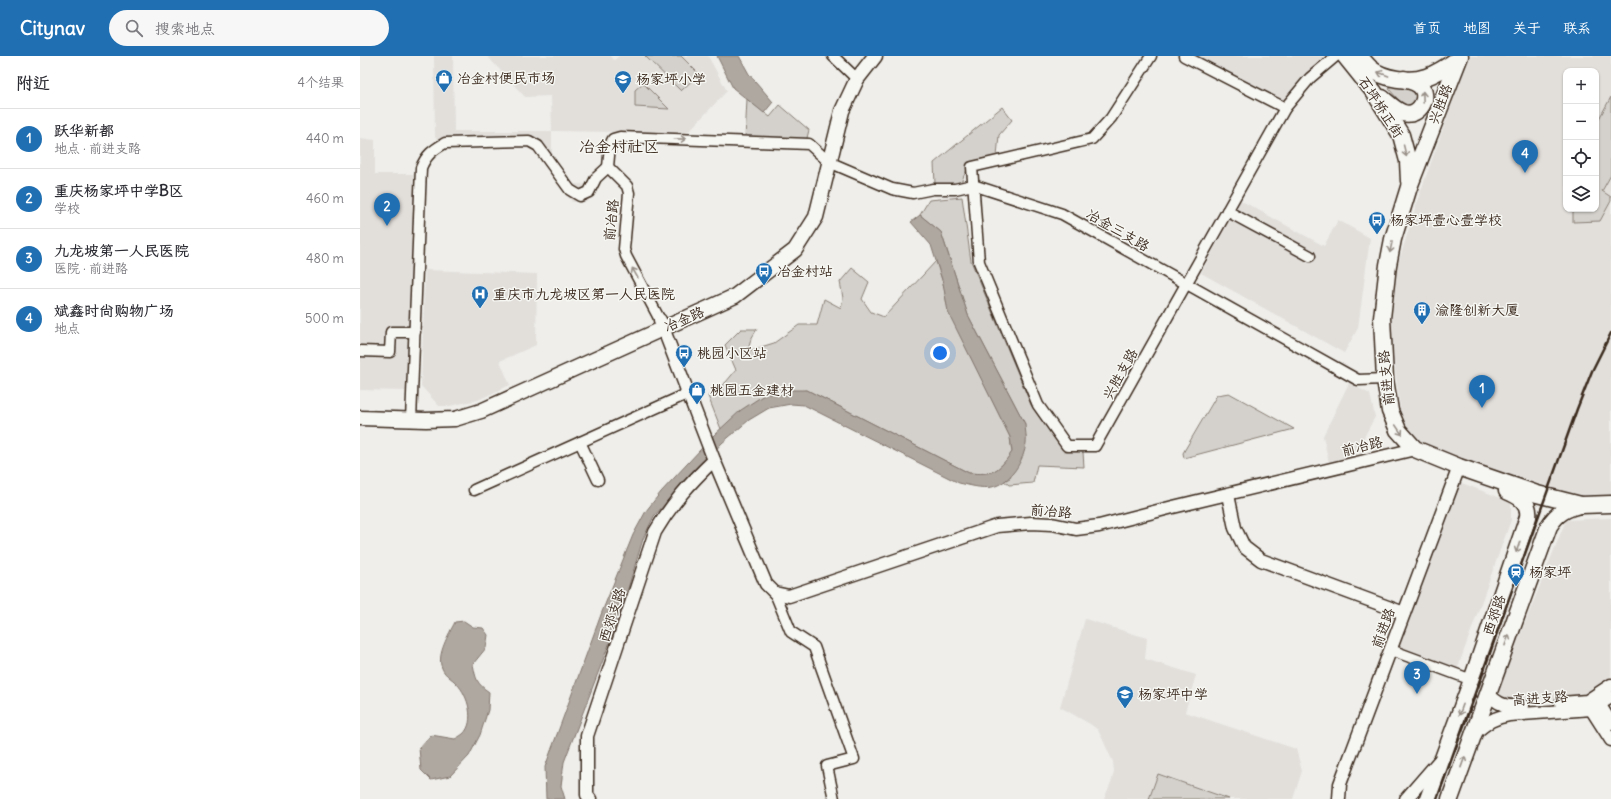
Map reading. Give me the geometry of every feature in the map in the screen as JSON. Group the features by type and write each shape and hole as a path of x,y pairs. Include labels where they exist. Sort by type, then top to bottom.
{"main road":[{"name":"冶金路","path":"360,411 455,419 481,411 662,324 735,296 795,250 816,217 826,159 854,77 863,56"},
{"name":"冶金路","path":"854,77 875,56"},
{"name":"石坪桥正街","path":"1345,56 1374,92 1402,135 1408,160 1409,187"},
{"name":"石坪桥正街","path":"1359,56 1376,72 1402,79 1425,78 1443,69 1459,57"},
{"name":"兴胜路","path":"1430,131 1459,57"},
{"path":"1374,92 1398,110 1406,113 1416,112 1424,102 1422,89 1413,82 1402,79"},
{"name":"前进支路","path":"1430,131 1409,187 1393,239 1384,292 1382,318 1385,379 1392,418 1398,430 1415,449 1459,467 1537,494 1581,505"},
{"name":"冶金路","path":"360,418 411,416"},
{"path":"1459,467 1472,478 1518,496 1526,506 1528,517"},
{"path":"1581,505 1611,504"},
{"name":"西郊路","path":"1454,796 1473,735 1548,526 1563,510 1581,505"},
{"path":"1528,517 1535,507 1546,507 1550,512 1548,526"},
{"name":"西郊路","path":"1428,799 1472,680 1528,517"}],"street":[{"path":"833,56 854,77"},
{"path":"973,185 972,166 1092,139 1111,118 1151,56"},
{"path":"1184,56 1285,108"},
{"name":"兴胜支路","path":"973,185 980,262 1038,405 1067,446 1095,446 1285,108 1310,78 1336,56"},
{"path":"411,416 422,168 425,159 434,150 445,143 529,141 538,146 570,190 580,196 589,192 596,178 608,168 610,144 613,139 620,137 809,144 826,159"},
{"name":"冶金三支路","path":"826,159 892,190 913,193 933,189 955,189 973,185 1062,214 1186,285 1358,380 1385,379"},
{"name":"前冶路","path":"608,168 627,186 629,193 624,249 626,256 662,324 736,514 766,584 775,593 789,596 997,526 1032,523 1052,524 1076,529 1099,526 1173,506 1415,449"},
{"path":"1227,212 1310,256"},
{"path":"360,351 390,352 390,332 415,332"},
{"path":"474,490 689,392"},
{"path":"580,442 598,480"},
{"name":"西郊支路","path":"590,799 587,795 587,736 655,532 668,510 680,495 714,460"},
{"name":"前进路","path":"1339,799 1340,784 1459,467"},
{"path":"1228,494 1234,528 1244,547 1261,560 1404,614"},
{"path":"775,593 791,632 814,646 854,759 827,766 834,799"},
{"path":"1391,650 1472,680"},
{"path":"1593,703 1611,685"},
{"name":"高进支路","path":"1488,693 1493,700 1500,705 1509,707 1593,703"},
{"name":"高进支路","path":"1473,735 1485,723 1498,717 1593,703 1611,697"},
{"path":"1593,703 1611,723"},
{"path":"1593,703 1611,740"},
{"path":"1406,799 1445,754"}],"shaded area":[{"name":"冶金村便民市场","path":"434,56 453,56 454,131 552,131 552,159 571,184 600,185 587,202 572,202 531,146 445,149 435,137"},
{"name":"杨家坪小学","path":"487,56 611,56 614,60 619,56 708,56 727,91 687,133 552,131 551,96 525,97"},
{"path":"645,56 681,56 699,74 681,91"},
{"path":"717,56 739,56 749,74 773,102 764,113 733,88"},
{"path":"1195,56 1329,56 1284,103"},
{"path":"1471,56 1611,56 1611,496 1585,496 1559,490 1428,449 1407,428 1400,410 1390,328 1393,280 1420,193 1467,62"},
{"path":"643,83 669,109 635,107 635,90"},
{"path":"1392,84 1417,88 1416,107 1403,105 1389,89"},
{"path":"1611,97 1611,175 1602,191 1611,197 1611,201 1600,221 1573,222 1573,212 1599,212 1599,119"},
{"path":"747,99 770,117 780,105 809,130 806,142 745,139"},
{"path":"1002,107 1012,120 999,135 997,156 978,160 970,166 961,183 955,185 935,184 934,163"},
{"path":"360,138 375,140 375,174 416,174 406,391 360,390"},
{"path":"962,197 971,261 1031,405 1063,450 1083,452 1084,467 1037,465 1033,483 1009,485 1004,481 1010,478 1025,424 968,315 941,232 920,215 929,200"},
{"path":"1240,200 1324,246 1338,220 1370,238 1358,328 1344,353 1201,273"},
{"path":"920,215 941,232 968,315 1025,424 1025,450 1015,470 1005,481 992,487 979,487 959,483 804,405 791,404 769,408 749,420 722,443 654,516 643,539 619,618 564,762 561,786 565,799 546,799 545,767 602,612 633,535 646,511 661,492 714,435 741,410 764,395 788,390 807,390 969,473 989,473 994,471 1003,464 1012,452 1010,437 948,312 943,283 931,245 911,222"},
{"path":"936,261 943,283 948,309 1010,437 1012,452 999,468 989,473 969,473 807,390 764,395 721,429 708,396 726,382 736,370 725,345 741,329 757,329 751,339 748,351 774,343 799,325 817,325 824,299 841,308 843,298 840,282 852,268 869,282 862,299 871,312 884,317"},
{"name":"重庆市九龙坡区第一人民医院","path":"425,270 537,274 536,345 500,361 510,385 478,400 449,406 439,406 421,386"},
{"path":"1349,383 1370,394 1375,417 1353,457 1329,463 1323,436"},
{"path":"1229,393 1294,429 1184,458 1183,453 1217,395"},
{"path":"1462,483 1511,502 1511,520 1457,670 1395,648 1456,485"},
{"path":"1611,518 1611,676 1583,695 1509,702 1497,693 1566,520"},
{"name":"杨家坪中学","path":"1085,619 1147,638 1145,659 1196,675 1185,712 1296,749 1302,771 1293,799 1104,799 1114,771 1113,762 1102,738 1098,730 1090,724 1060,707"},
{"path":"464,621 473,627 483,628 488,635 486,648 473,664 477,680 481,686 489,692 488,710 480,735 469,756 450,776 431,780 421,770 419,748 431,735 455,739 463,734 469,723 470,716 467,701 461,689 445,673 441,663 444,645 455,622"},
{"path":"1158,774 1229,799 1149,799"}],"railway":[{"path":"1437,799 1577,409 1592,371 1611,333"}],"place":[{"name":"冶金村便民市场","path":"444,93"},
{"name":"杨家坪小学","path":"623,94"},
{"name":"斌鑫时尚购物广场","path":"1525,173"},
{"name":"重庆杨家坪中学B区","path":"387,226"},
{"name":"杨家坪壹心壹学校","path":"1377,235"},
{"name":"冶金村站","path":"764,286"},
{"name":"重庆市九龙坡区第一人民医院","path":"480,309"},
{"name":"渝隆创新大厦","path":"1422,325"},
{"name":"桃园小区站","path":"684,368"},
{"name":"桃园五金建材","path":"697,405"},
{"name":"跃华新都","path":"1482,408"},
{"name":"杨家坪","path":"1516,587"},
{"name":"九龙坡第一人民医院","path":"1417,694"},
{"name":"杨家坪中学","path":"1125,709"}],"district":[{"name":"冶金村社区","path":"619,146"}]}
